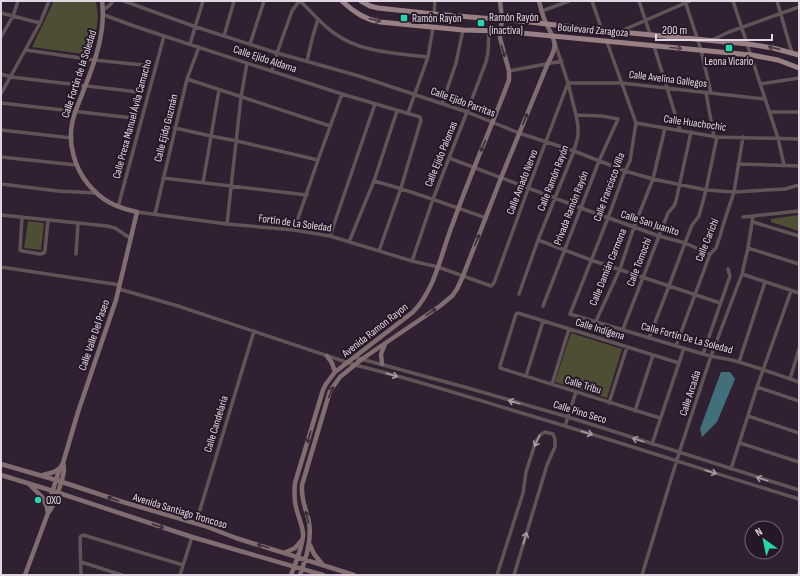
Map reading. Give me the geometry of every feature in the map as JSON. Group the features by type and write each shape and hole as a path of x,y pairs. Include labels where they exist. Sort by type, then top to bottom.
{"main road":[{"name":"Calle Fortín de la Soledad","path":"96,193 85,180 76,165 73,154 72,124 86,86 103,27 102,1"},
{"name":"Boulevard Zaragoza","path":"342,1 357,14 373,20 463,30 501,31 751,55 778,60 798,69"},
{"name":"Boulevard Zaragoza","path":"361,1 378,8 502,19 620,32 697,38 766,46 796,53"},
{"name":"Avenida Ramon Rayon","path":"291,575 302,539 302,528 294,495 295,483 323,390 335,372 413,312 430,288 458,208 509,80 509,71 500,34 502,19 500,1"},
{"name":"Calle Ramón Rayón","path":"539,1 546,24 555,43"},
{"path":"548,63 555,50 555,43"},
{"name":"Avenida Ramon Rayon","path":"300,575 305,560 310,535 309,522 302,498 303,478 330,391 340,377 362,359 440,306 452,296 457,289 548,63"},
{"name":"Fortin de La Soledad","path":"96,193 118,207 137,212"},
{"name":"Calle Valle Del Paseo","path":"58,482 60,468 63,463 119,287 137,212"},
{"path":"382,364 381,354 385,344"},
{"path":"327,356 332,363 335,372"},
{"name":"Calle Valle Del Paseo","path":"58,482 64,469 63,463"},
{"name":"Avenida Santiago Troncoso","path":"1,464 196,523 236,538 354,575"},
{"path":"42,476 54,472 60,468"},
{"name":"Avenida Santiago Troncoso","path":"1,475 192,537 323,575"},
{"path":"25,575 58,482"},
{"path":"29,484 40,495 48,510"},
{"path":"284,553 295,548 302,539"},
{"path":"309,542 314,554 325,566"}],"street":[{"path":"1,37 13,16 18,1"},
{"path":"1,94 40,24 49,1"},
{"path":"103,12 113,1"},
{"name":"Calle Ejido Parritas","path":"124,1 196,27 277,53 360,76 467,112 519,133 653,179 706,190 734,192 785,189 799,185"},
{"path":"190,44 203,1"},
{"path":"224,36 234,1"},
{"path":"250,44 264,1"},
{"path":"272,71 292,11 300,1 333,33 350,43 364,48 380,51 428,57"},
{"path":"434,14 435,1"},
{"path":"542,11 569,1"},
{"path":"592,1 602,30"},
{"path":"639,1 650,34"},
{"path":"733,1 778,138 784,164"},
{"path":"777,1 796,53"},
{"path":"620,32 687,2 701,50 711,93"},
{"path":"712,40 722,34 799,7"},
{"name":"Calle Ejido Aldama","path":"103,12 134,26 164,36 342,94 419,117 421,120 401,188"},
{"path":"1,14 40,24"},
{"path":"307,61 318,19"},
{"path":"408,113 428,57 434,27"},
{"path":"442,104 456,63 463,30"},
{"name":"Calle Ejido Palomas","path":"412,261 433,199 487,57 489,31"},
{"name":"Calle Presa Manuel Ávila Camacho","path":"118,207 164,36"},
{"name":"Calle Francisco Villa","path":"570,314 630,161 636,123 607,42"},
{"name":"Calle Ramón Rayón","path":"519,294 538,240 574,151 578,136 576,115 562,61 555,43"},
{"path":"654,46 680,130"},
{"name":"Calle Ejido Guzmán","path":"155,214 187,80 199,47"},
{"path":"26,50 94,60 143,65"},
{"path":"509,71 562,61"},
{"path":"227,224 241,97 247,63"},
{"path":"1,74 11,77 138,92"},
{"path":"761,84 799,78"},
{"path":"187,80 330,126"},
{"name":"Calle Avelina Gallegos","path":"568,83 621,82 765,99"},
{"name":"Calle Amado Nervo","path":"491,286 494,282 568,83"},
{"path":"203,182 219,90"},
{"path":"649,338 692,225 699,216 706,190 715,137 706,93"},
{"path":"294,230 342,94"},
{"path":"1,103 133,118"},
{"path":"330,236 375,104"},
{"path":"349,242 374,181 397,111"},
{"path":"769,112 799,112"},
{"name":"Privada Ramón Rayón","path":"543,306 599,161 618,119 602,116 576,115"},
{"name":"Calle Huachochic","path":"636,123 715,137 799,139"},
{"path":"175,128 318,160"},
{"name":"Calle Damián Carmona","path":"596,321 620,269 634,226 653,179 665,128"},
{"path":"1,130 25,134 72,138"},
{"name":"Calle Tomochi","path":"623,329 668,213 676,201 690,132"},
{"name":"Calle Carichí","path":"676,346 710,254 716,248 720,236 734,192 743,137"},
{"path":"1,157 76,165"},
{"name":"Calle San Juanito","path":"449,158 528,189 710,254"},
{"path":"738,164 784,164 799,166"},
{"path":"163,178 307,195"},
{"path":"374,181 401,188 486,218"},
{"path":"1,184 96,193"},
{"path":"379,251 401,188"},
{"path":"743,217 799,211"},
{"name":"Fortin de La Soledad","path":"137,212 227,224 294,230 330,236 412,261 438,267 491,286"},
{"path":"1,215 107,226 115,228 130,238"},
{"name":"Calle Arcadia","path":"642,575 679,453 711,356 742,274 753,216"},
{"path":"22,217 20,250 22,252 40,254 44,252 48,220"},
{"path":"753,222 799,236"},
{"path":"76,254 78,223"},
{"path":"538,240 591,260 720,303"},
{"path":"748,248 799,264"},
{"name":"Calle Pino Seco","path":"1,268 119,287 347,363 564,426 799,500"},
{"path":"703,354 730,276 728,269"},
{"path":"742,274 799,293"},
{"path":"739,362 765,282"},
{"path":"731,469 757,387 791,291"},
{"name":"Calle Indígena","path":"500,368 516,313 543,320 678,363"},
{"name":"Calle Fortín De La Soledad","path":"570,314 703,354 739,362 799,382"},
{"path":"526,376 543,320"},
{"path":"552,384 569,329"},
{"name":"Calle Candelaria","path":"196,523 254,331"},
{"path":"609,402 627,347"},
{"path":"790,379 799,349"},
{"path":"652,444 682,351"},
{"path":"635,410 653,355"},
{"name":"Calle Pino Seco","path":"354,357 568,418 799,490"},
{"name":"Calle Tribu","path":"500,368 660,418"},
{"path":"757,387 799,401"},
{"path":"564,426 576,392"},
{"path":"748,416 799,433"},
{"path":"497,575 523,493 526,472 536,441 540,435 545,432 550,433 553,434 555,439 555,447 547,465 514,575"},
{"path":"740,443 799,462"},
{"path":"81,575 80,538 84,535 182,565"},
{"path":"180,575 192,537"},
{"path":"81,562 122,575"}],"green space":[{"path":"54,1 96,1 98,17 95,40 90,55 32,47"},
{"path":"799,215 799,231 771,222 771,219"},
{"path":"28,221 44,223 41,250 24,248"},
{"path":"571,333 622,349 607,398 555,382"}],"water":[{"path":"721,372 730,372 735,379 717,422 702,437 700,429"}],"place":[{"name":"Ramón Rayón","path":"404,18"},
{"name":"Ramón Rayón (inactiva)","path":"481,23"},
{"name":"Leona Vicario","path":"729,48"},
{"name":"OXO","path":"38,500"}]}
